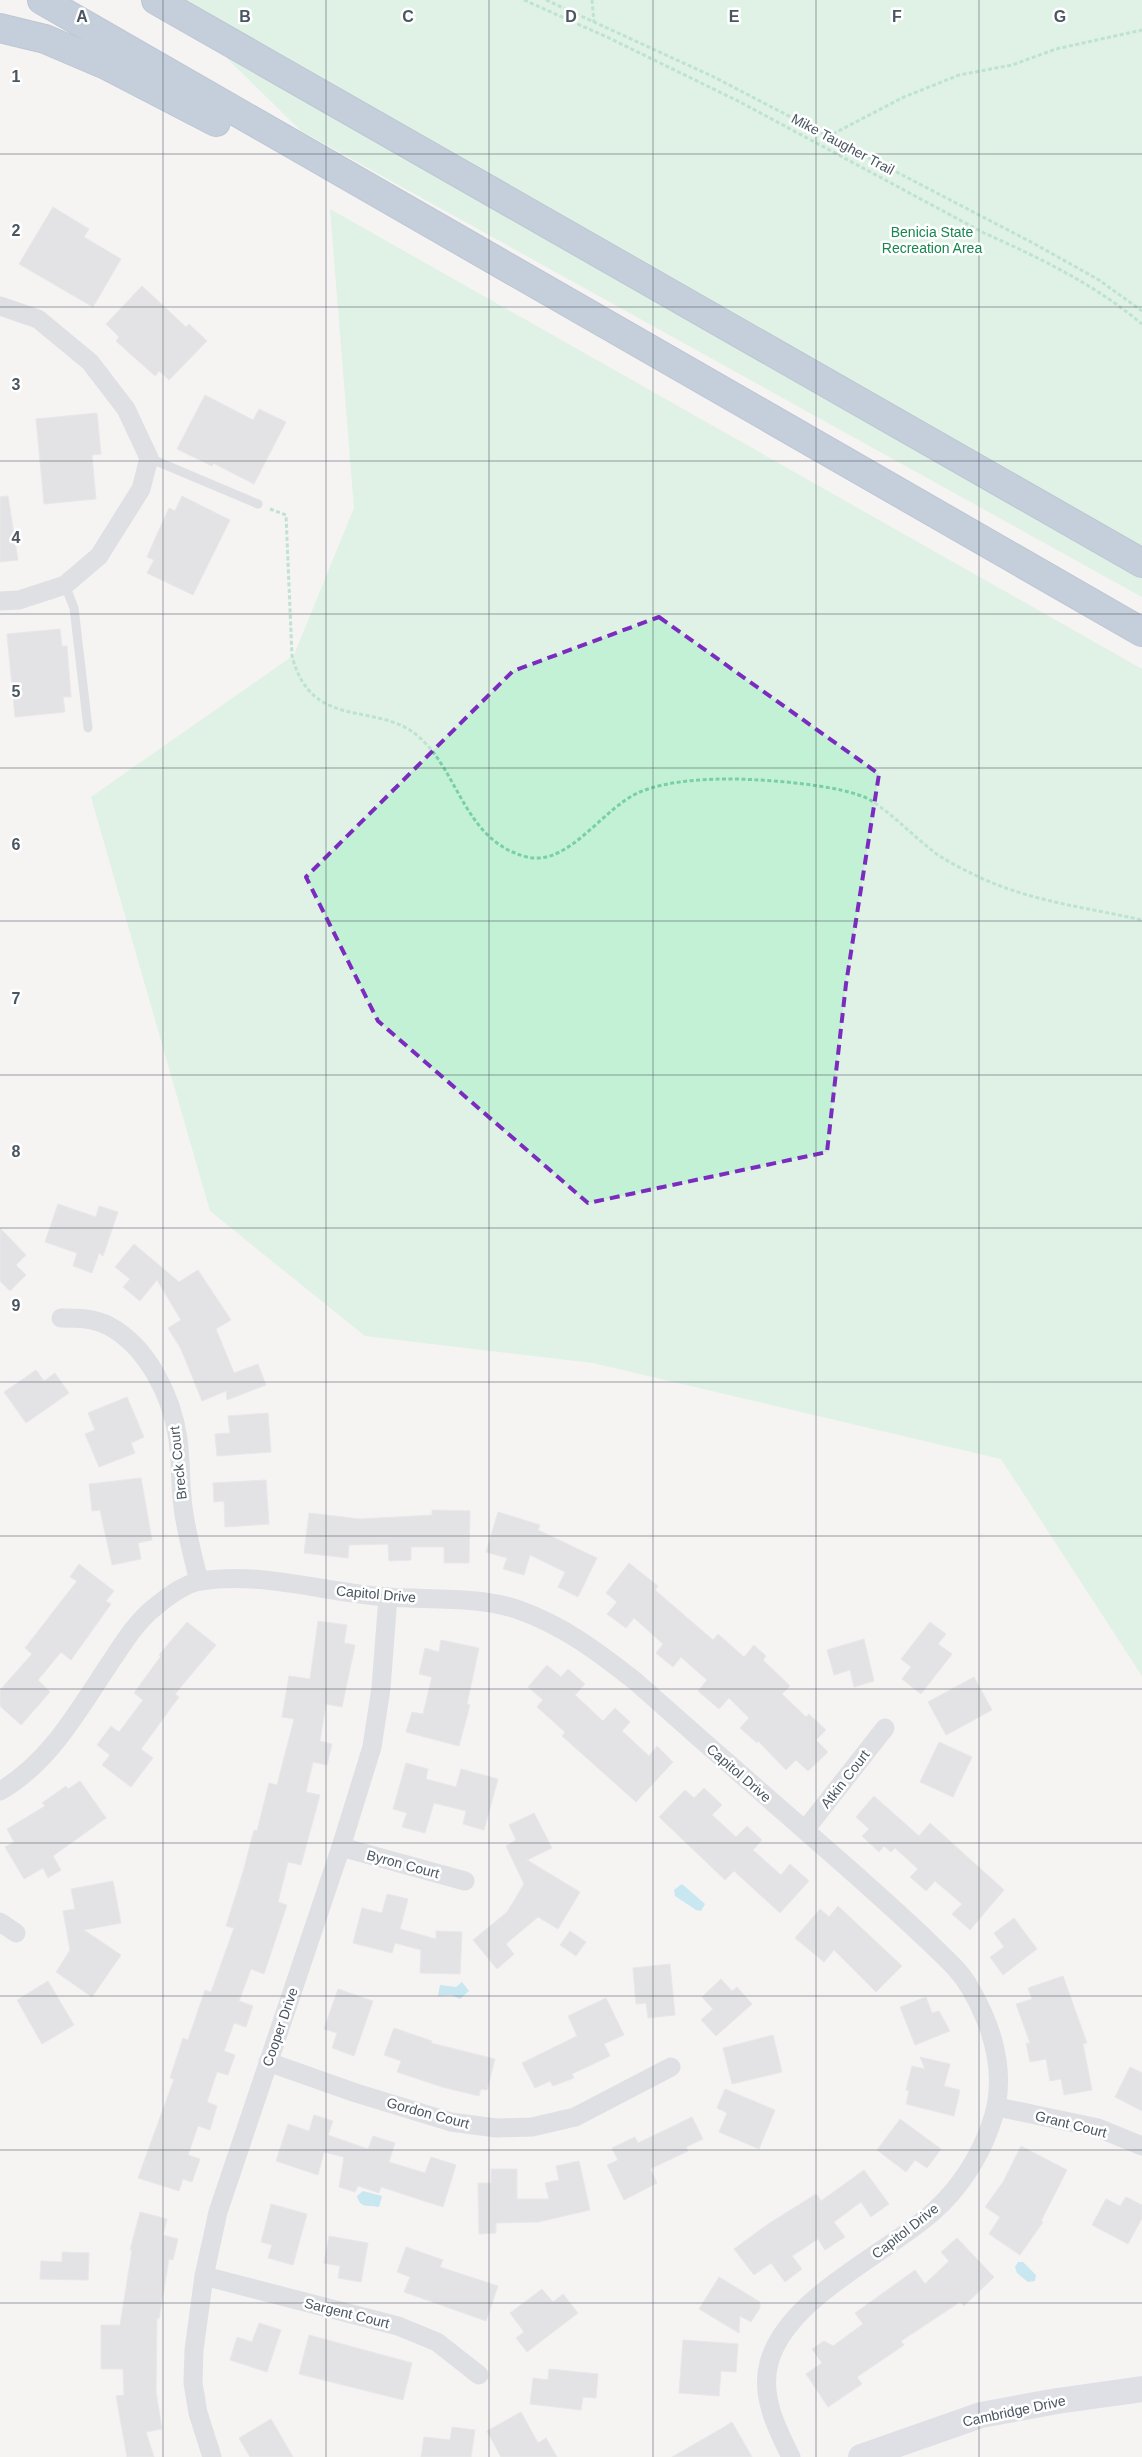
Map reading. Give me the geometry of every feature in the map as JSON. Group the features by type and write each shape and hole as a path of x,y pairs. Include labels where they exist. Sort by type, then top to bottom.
{"highway":[{"path":"42,0 1142,632"},
{"path":"159,2 1142,563"},
{"path":"0,28 44,39 106,65 335,186 386,199"}],"street":[{"path":"0,306 38,319 90,362 126,409 149,458 141,488 99,556 65,585 19,600 0,601"},
{"name":"Breck Court","path":"61,1318 89,1319 109,1326 127,1339 152,1368 169,1400 178,1439 185,1521 199,1581"},
{"name":"Capitol Drive","path":"0,1791 14,1783 46,1755 126,1639 153,1609 181,1588 199,1581 242,1579 280,1582 388,1598 455,1599 517,1610 554,1624 592,1646 635,1681 890,1904 956,1969 970,1988 995,2046 999,2073 998,2107 983,2147 959,2185 934,2212 802,2311 778,2340 768,2366 768,2396 774,2422 791,2457"},
{"name":"Cooper Drive","path":"212,2457 198,2413 193,2383 194,2350 204,2276 218,2212 341,1847 372,1747 380,1688 388,1598"},
{"name":"Atkin Court","path":"805,1830 885,1728"},
{"name":"Byron Court","path":"341,1847 465,1880"},
{"path":"0,1922 16,1933"},
{"name":"Gordon Court","path":"268,2062 356,2093 451,2122 496,2128 532,2127 575,2117 671,2068"},
{"name":"Grant Court","path":"998,2107 1098,2128 1142,2146"},
{"name":"Sargent Court","path":"204,2276 398,2326 437,2342 479,2375"},
{"name":"Cambridge Drive","path":"861,2457 981,2415 1057,2401 1142,2389"}],"lane":[{"path":"149,458 258,504"},
{"path":"65,585 74,608 88,728"}],"path":[{"name":"Mike Taugher Trail","path":"524,0 676,69 984,233 1036,256 1100,293 1142,324"},
{"name":"Mike Taugher Trail","path":"546,0 714,77 1033,243 1099,280 1142,311"},
{"path":"592,0 594,22"},
{"path":"827,137 904,97 959,75 1012,65 1056,49 1142,30"},
{"path":"258,504 286,516 292,656 295,669 308,690 318,700 335,708 391,723 418,735 436,754 467,811 486,832 513,852 543,859 559,854 607,813 639,792 669,784 741,778 787,782 839,790 870,800 939,856 1003,888 1030,897 1142,920"}],"highlighted area":[{"path":"659,617 879,774 846,984 827,1152 588,1203 378,1021 306,877 513,671"}],"green space":[{"name":"Benicia State Recreation Area","path":"168,0 1142,0 1142,597 301,131"},
{"path":"330,209 1142,669 1142,1676 1001,1459 593,1363 365,1336 210,1211 91,797 294,655 354,508"}],"water":[{"path":"682,1884 705,1904 701,1911 696,1910 675,1896 674,1890"},
{"path":"462,1982 469,1991 460,1999 451,1995 438,1996 440,1985 456,1987"},
{"path":"363,2191 382,2196 379,2207 366,2206 360,2203 357,2196"},
{"path":"1018,2262 1023,2262 1036,2275 1035,2281 1028,2282 1017,2273 1015,2267"}],"building":[{"path":"53,207 89,229 84,237 121,259 93,307 19,264"},
{"path":"142,286 186,327 189,324 207,341 169,380 159,371 155,376 116,341 119,337 106,324"},
{"path":"205,395 253,420 259,409 286,422 254,484 213,463 212,466 177,449"},
{"path":"97,413 101,454 92,455 96,499 44,504 36,419"},
{"path":"8,496 18,560 0,562 0,497"},
{"path":"182,496 230,520 193,595 147,573 154,560 147,557 158,532 169,508 175,511"},
{"path":"60,629 62,646 67,646 71,697 63,697 65,712 15,717 7,634"},
{"path":"58,1204 96,1217 99,1206 118,1212 103,1256 99,1253 92,1273 73,1266 77,1253 45,1242"},
{"path":"0,1228 26,1255 16,1265 26,1275 10,1291 0,1281"},
{"path":"134,1244 179,1282 198,1270 231,1320 216,1329 234,1373 258,1364 266,1385 227,1400 226,1391 202,1401 181,1349 168,1328 181,1320 157,1280 140,1301 123,1287 130,1279 115,1267"},
{"path":"36,1370 44,1381 55,1373 69,1393 26,1423 4,1392"},
{"path":"127,1397 144,1437 131,1443 135,1453 99,1467 85,1434 95,1430 88,1413"},
{"path":"268,1413 271,1452 217,1456 215,1434 230,1433 228,1416"},
{"path":"141,1478 152,1540 138,1543 141,1559 112,1565 100,1510 92,1511 89,1484"},
{"path":"266,1480 269,1524 225,1527 224,1501 214,1502 213,1483"},
{"path":"432,1510 470,1511 469,1563 444,1563 444,1547 411,1547 411,1560 389,1561 388,1544 349,1545 348,1558 304,1553 309,1513 360,1519 432,1515"},
{"path":"498,1512 540,1525 538,1530 597,1558 578,1597 558,1587 565,1572 530,1555 524,1575 503,1569 507,1558 486,1552"},
{"path":"629,1563 658,1586 655,1590 713,1640 718,1634 744,1657 754,1645 766,1656 763,1660 790,1686 782,1694 806,1717 809,1714 826,1730 816,1740 828,1752 808,1771 796,1760 786,1770 758,1741 757,1743 740,1728 749,1718 729,1698 719,1709 698,1691 707,1680 681,1657 673,1667 656,1653 663,1644 634,1618 626,1628 607,1614 617,1602 606,1593"},
{"path":"79,1564 114,1591 106,1601 111,1604 71,1660 61,1652 38,1680 50,1692 21,1725 0,1706 0,1690 32,1654 25,1648 77,1581 70,1577"},
{"path":"318,1621 347,1625 344,1643 355,1645 342,1707 326,1704 320,1741 332,1744 327,1765 313,1762 306,1792 320,1795 301,1865 288,1862 278,1902 287,1905 264,1974 251,1969 239,2001 253,2006 246,2027 234,2023 224,2051 235,2055 228,2075 217,2072 207,2102 217,2106 210,2130 198,2126 188,2155 200,2159 192,2182 183,2179 179,2191 138,2178 174,2079 170,2078 183,2038 188,2040 205,1990 211,1992 234,1928 226,1926 254,1830 257,1831 269,1783 277,1785 294,1719 282,1717 289,1676 310,1679"},
{"path":"187,1622 216,1645 175,1694 179,1697 141,1749 153,1758 131,1787 102,1765 110,1755 97,1745 111,1726 119,1732 143,1700 134,1693 161,1656 159,1655"},
{"path":"930,1622 946,1634 938,1644 952,1654 921,1694 902,1679 911,1667 901,1659"},
{"path":"864,1639 874,1681 854,1687 850,1670 834,1675 827,1650"},
{"path":"441,1640 479,1648 467,1704 470,1705 459,1746 406,1732 412,1712 423,1714 432,1677 419,1674 425,1648 439,1652"},
{"path":"547,1665 561,1677 568,1669 585,1684 575,1695 603,1721 615,1708 630,1722 622,1731 649,1756 657,1746 673,1762 636,1802 562,1736 565,1732 537,1707 543,1700 528,1687"},
{"path":"974,1677 992,1710 946,1735 928,1702"},
{"path":"939,1742 972,1757 953,1797 920,1782"},
{"path":"406,1763 428,1769 426,1779 456,1787 461,1769 498,1779 484,1830 463,1824 466,1811 434,1803 425,1833 402,1827 407,1813 393,1809"},
{"path":"80,1781 106,1818 53,1856 61,1870 48,1878 43,1868 24,1879 5,1847 14,1842 7,1829 45,1806 42,1803 66,1786 68,1789"},
{"path":"704,1788 722,1805 712,1815 736,1837 747,1826 762,1840 753,1850 781,1875 790,1864 809,1881 780,1913 734,1871 725,1880 659,1817 685,1790 694,1798"},
{"path":"874,1796 919,1836 930,1823 1004,1890 970,1930 952,1914 962,1904 935,1881 926,1891 910,1877 918,1869 895,1848 891,1852 884,1846 879,1852 862,1836 869,1829 856,1817"},
{"path":"534,1813 552,1848 527,1860 580,1892 558,1929 538,1917 506,1944 514,1954 497,1969 473,1940 507,1912 524,1884 506,1846 516,1840 509,1825"},
{"path":"113,1881 121,1923 84,1930 121,1955 92,1997 56,1972 70,1950 63,1911 75,1909 71,1889"},
{"path":"387,1894 408,1899 400,1929 436,1939 436,1931 462,1932 460,1974 420,1973 421,1950 395,1943 392,1953 353,1943 362,1908 382,1913"},
{"path":"838,1906 902,1966 876,1992 834,1950 824,1962 795,1938 820,1909 829,1917"},
{"path":"1014,1918 1037,1949 1003,1975 990,1957 1004,1947 994,1933"},
{"path":"570,1931 586,1942 576,1956 560,1945"},
{"path":"670,1964 675,2015 648,2018 646,2003 636,2004 633,1968"},
{"path":"1063,1976 1087,2043 1083,2044 1092,2090 1064,2095 1061,2079 1050,2081 1046,2059 1030,2062 1026,2043 1030,2043 1016,2004 1032,1999 1028,1988"},
{"path":"721,1979 732,1991 737,1987 752,2004 716,2036 701,2020 713,2009 702,1997"},
{"path":"48,1981 74,2025 42,2044 17,2000"},
{"path":"338,1989 373,2001 354,2056 332,2048 337,2033 324,2029"},
{"path":"926,1997 932,2013 939,2011 950,2031 915,2045 900,2007"},
{"path":"606,1998 624,2035 604,2044 610,2056 572,2074 574,2078 553,2086 550,2081 535,2088 522,2063 577,2036 568,2016"},
{"path":"394,2028 432,2041 431,2043 495,2059 487,2090 481,2089 479,2096 442,2087 397,2072 401,2061 384,2055"},
{"path":"773,2035 782,2072 732,2084 723,2048"},
{"path":"920,2057 950,2064 944,2086 960,2090 954,2116 906,2104 909,2091 906,2090 912,2066 925,2069"},
{"path":"1130,2067 1142,2073 1142,2111 1115,2097"},
{"path":"725,2089 775,2110 759,2149 719,2132 727,2113 717,2108"},
{"path":"314,2115 333,2121 328,2135 368,2149 373,2136 395,2143 389,2162 425,2173 431,2157 456,2165 443,2207 381,2187 379,2193 358,2186 355,2192 339,2187 344,2157 324,2152 318,2175 276,2161 288,2124 309,2131"},
{"path":"692,2117 703,2139 686,2147 688,2151 650,2169 657,2183 624,2200 607,2165 618,2160 612,2148 635,2137 638,2143"},
{"path":"900,2119 941,2149 927,2168 915,2160 906,2172 877,2150"},
{"path":"1021,2146 1067,2170 1041,2221 1043,2222 1020,2255 989,2234 1000,2217 985,2207 1003,2182"},
{"path":"579,2161 590,2210 538,2222 496,2223 496,2233 479,2234 478,2183 491,2183 491,2169 517,2169 517,2199 549,2199 545,2183 559,2180 556,2166"},
{"path":"864,2170 889,2204 871,2217 861,2202 834,2222 845,2237 825,2250 818,2239 792,2256 802,2269 785,2282 771,2263 754,2275 734,2249 768,2224 816,2194 821,2201"},
{"path":"1126,2197 1142,2205 1142,2218 1128,2244 1092,2225 1106,2199 1120,2206"},
{"path":"271,2204 307,2214 293,2265 268,2258 272,2245 261,2242"},
{"path":"140,2212 167,2219 163,2235 178,2239 173,2260 169,2259 159,2319 157,2318 156,2392 162,2429 146,2432 154,2457 127,2457 116,2396 124,2395 123,2369 101,2369 101,2325 120,2325 132,2250 130,2250"},
{"path":"329,2236 368,2243 361,2282 338,2278 340,2266 324,2263"},
{"path":"957,2238 994,2277 964,2306 960,2302 901,2341 904,2345 857,2377 862,2384 828,2407 806,2374 822,2363 812,2349 824,2341 833,2346 863,2324 855,2313 915,2270 925,2284 949,2261 941,2252"},
{"path":"406,2247 443,2260 440,2267 498,2286 486,2321 404,2292 410,2277 397,2272"},
{"path":"62,2252 89,2253 88,2280 40,2279 41,2261 62,2262"},
{"path":"719,2277 760,2302 760,2308 751,2322 740,2316 739,2333 699,2309"},
{"path":"542,2289 553,2302 563,2294 578,2313 527,2352 516,2338 524,2332 510,2313"},
{"path":"259,2323 281,2330 267,2372 230,2360 237,2337 252,2342"},
{"path":"309,2335 412,2363 403,2400 299,2374"},
{"path":"683,2340 738,2344 736,2372 721,2371 719,2396 679,2393"},
{"path":"549,2369 598,2374 596,2398 583,2397 581,2410 530,2404 533,2378 548,2380"},
{"path":"521,2412 538,2443 546,2438 557,2457 501,2457 487,2431"},
{"path":"271,2419 293,2457 250,2457 239,2438"},
{"path":"732,2422 752,2457 672,2457 724,2427"},
{"path":"452,2427 475,2430 471,2457 421,2457 424,2437 450,2440"}]}
